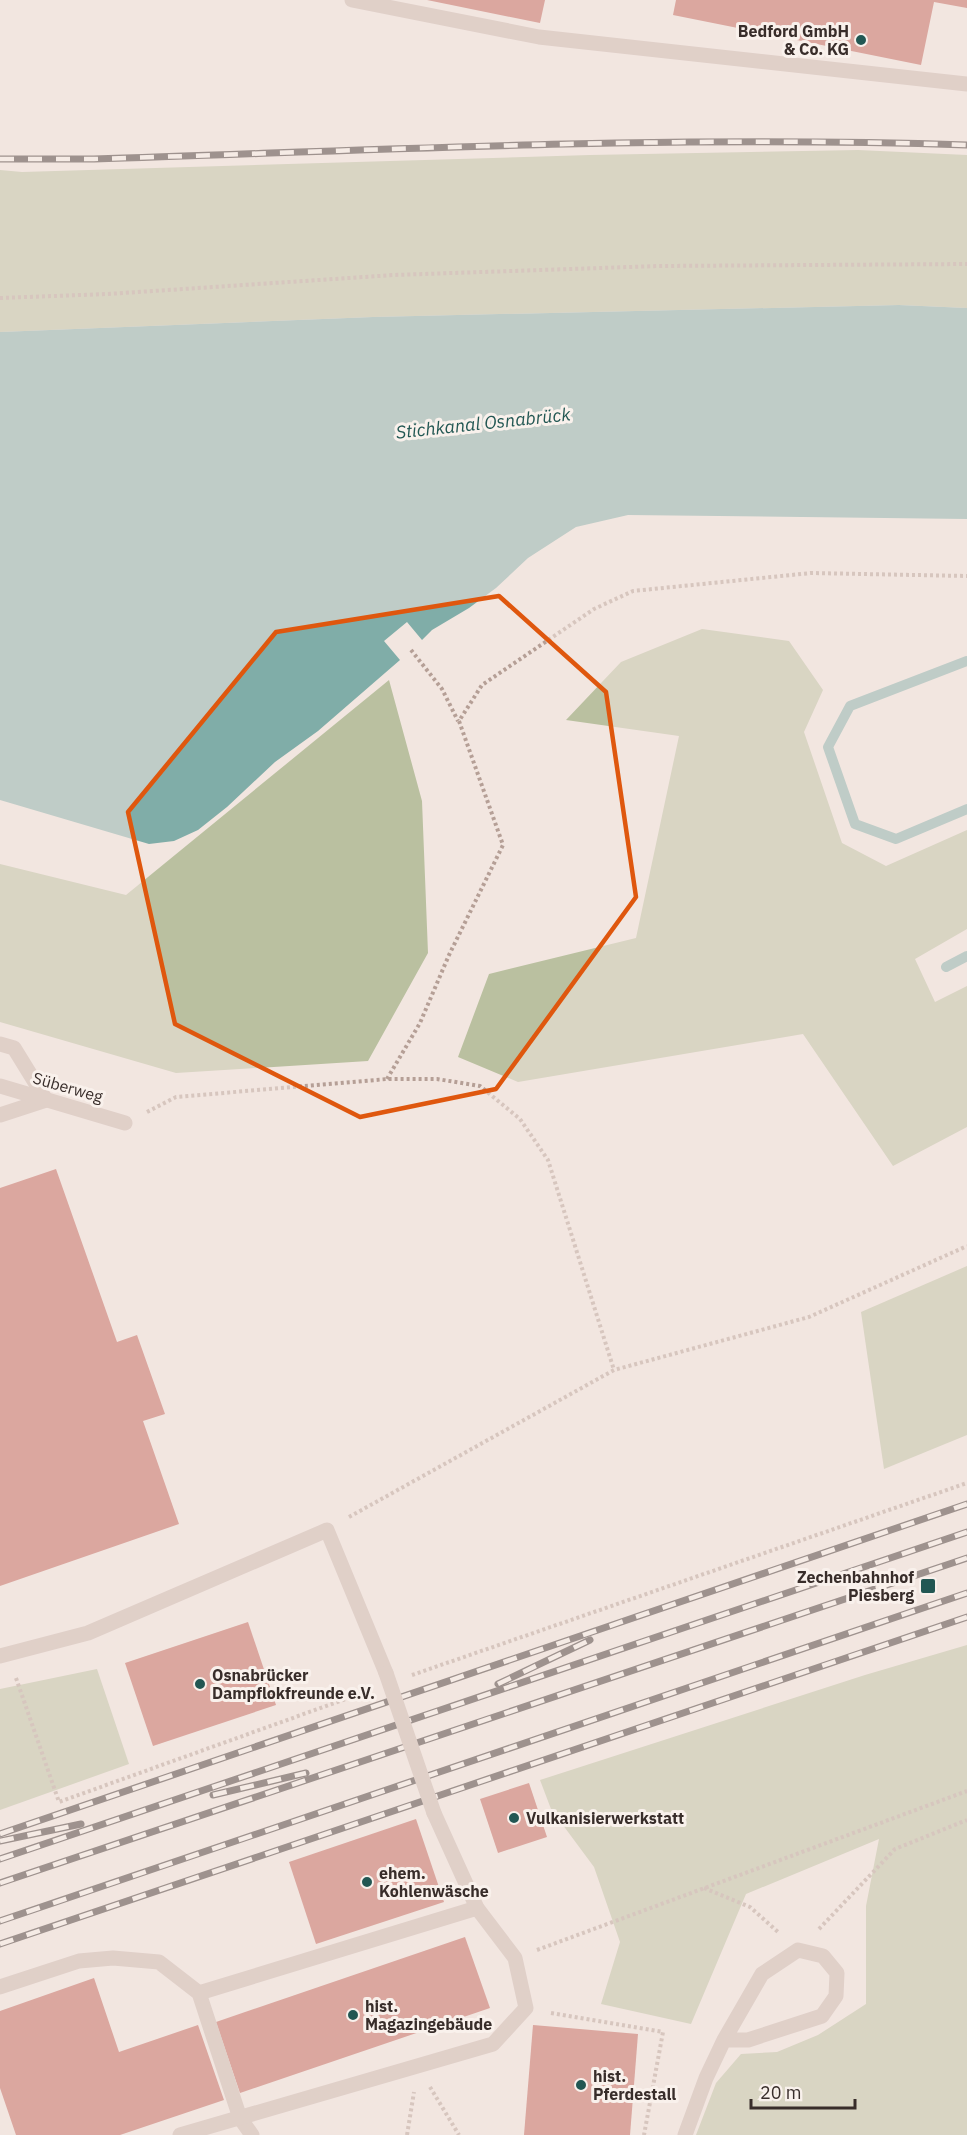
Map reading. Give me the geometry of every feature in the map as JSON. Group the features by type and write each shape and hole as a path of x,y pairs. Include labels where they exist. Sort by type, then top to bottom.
{"street":[{"path":"352,0 538,37 967,84"},
{"path":"0,1044 14,1048 46,1100 0,1115"},
{"name":"Süberweg","path":"0,1086 125,1123"},
{"path":"4,1655 88,1633 327,1530 386,1673 434,1813 477,1908 515,1958 526,2008 493,2044 180,2135"},
{"path":"199,1993 477,1908"},
{"path":"685,2135 706,2078 724,2040 762,1974 798,1950 822,1956 837,1973 836,1996 822,2016 748,2040 724,2040"},
{"path":"0,1987 79,1961 114,1958 159,1962 199,1993 240,2118 252,2135"}],"path":[{"path":"0,298 108,294 394,275 659,266 967,264"},
{"path":"459,721 482,685 594,609 633,591 811,573 967,576"},
{"path":"387,1079 420,1023 449,955 503,845 459,721 442,689 411,650"},
{"path":"125,1123 176,1097 387,1079 437,1079 480,1086 520,1119 548,1160 614,1370"},
{"path":"327,1530 614,1370 810,1317 967,1246"},
{"path":"411,1675 967,1483"},
{"path":"4,1655 59,1802 367,1691"},
{"path":"515,1958 967,1791"},
{"path":"703,1888 750,1907 798,1950 895,1849 967,1820"},
{"path":"526,2008 663,2032 644,2135"},
{"path":"407,2135 418,2067"},
{"path":"418,2067 459,2135"}],"highlighted area":[{"path":"499,596 606,692 636,897 496,1089 360,1117 175,1024 128,812 276,632"}],"green space":[{"path":"858,150 967,155 967,308 899,305 373,317 0,332 0,170 22,172 590,155"},
{"path":"702,629 789,641 823,690 804,732 842,843 886,866 967,830 967,929 915,959 935,1002 967,986 967,1127 893,1166 803,1034 518,1082 458,1057 489,974 636,938 679,736 566,720 621,662"},
{"path":"389,680 422,801 428,953 368,1061 176,1073 0,1022 0,864 126,895"},
{"path":"967,1266 967,1435 884,1469 861,1312"},
{"path":"967,1645 967,2135 696,2135 716,2083 741,2054 777,2052 818,2035 866,2004 866,1906 879,1839 746,1894 691,2024 601,2004 620,1942 594,1867 551,1809 540,1780 865,1675"},
{"path":"97,1669 129,1764 0,1810 0,1689"}],"water":[{"name":"Stichkanal Osnabrück","path":"899,305 967,308 967,519 628,515 576,527 528,558 496,588 469,608 432,630 422,640 407,622 384,641 400,660 318,731 275,762 227,807 198,830 174,841 149,844 0,800 0,332 373,317"}],"building":[{"path":"427,0 545,0 540,23"},
{"name":"Bedford GmbH & Co. KG","path":"676,0 967,0 967,8 934,2 921,65 673,15"},
{"path":"56,1169 117,1342 137,1335 165,1414 143,1421 179,1524 0,1586 0,1188"},
{"name":"Osnabrücker Dampflokfreunde e.V.","path":"248,1622 276,1705 153,1746 125,1663"},
{"name":"Vulkanisierwerkstatt","path":"529,1783 547,1837 498,1853 480,1799"},
{"name":"ehem. Kohlenwäsche","path":"416,1819 444,1902 316,1944 289,1862"},
{"name":"hist. Magazingebäude","path":"465,1937 490,2008 240,2093 216,2022"},
{"path":"94,1978 119,2052 198,2025 224,2100 120,2135 16,2135 0,2088 0,2011"},
{"name":"hist. Pferdestall","path":"533,2025 638,2034 630,2135 524,2135"}],"waterway":[{"path":"967,661 850,706 828,747 855,824 896,839 967,809"},
{"path":"946,967 967,956"}],"railway":[{"path":"0,159 94,159 640,143 858,142 967,145"},
{"path":"0,1834 967,1504"},
{"path":"0,1859 967,1532"},
{"path":"0,1883 967,1558"},
{"path":"0,1921 967,1593"},
{"path":"0,1944 967,1617"},
{"path":"498,1684 590,1640"},
{"path":"213,1795 306,1773"},
{"path":"0,1841 81,1824"}],"place":[{"name":"Bedford GmbH & Co. KG","path":"861,40"},
{"name":"Zechenbahnhof Piesberg","path":"928,1586"},
{"name":"Osnabrücker Dampflokfreunde e.V.","path":"200,1684"},
{"name":"Vulkanisierwerkstatt","path":"514,1818"},
{"name":"ehem. Kohlenwäsche","path":"367,1882"},
{"name":"hist. Magazingebäude","path":"353,2015"},
{"name":"hist. Pferdestall","path":"581,2085"}]}
